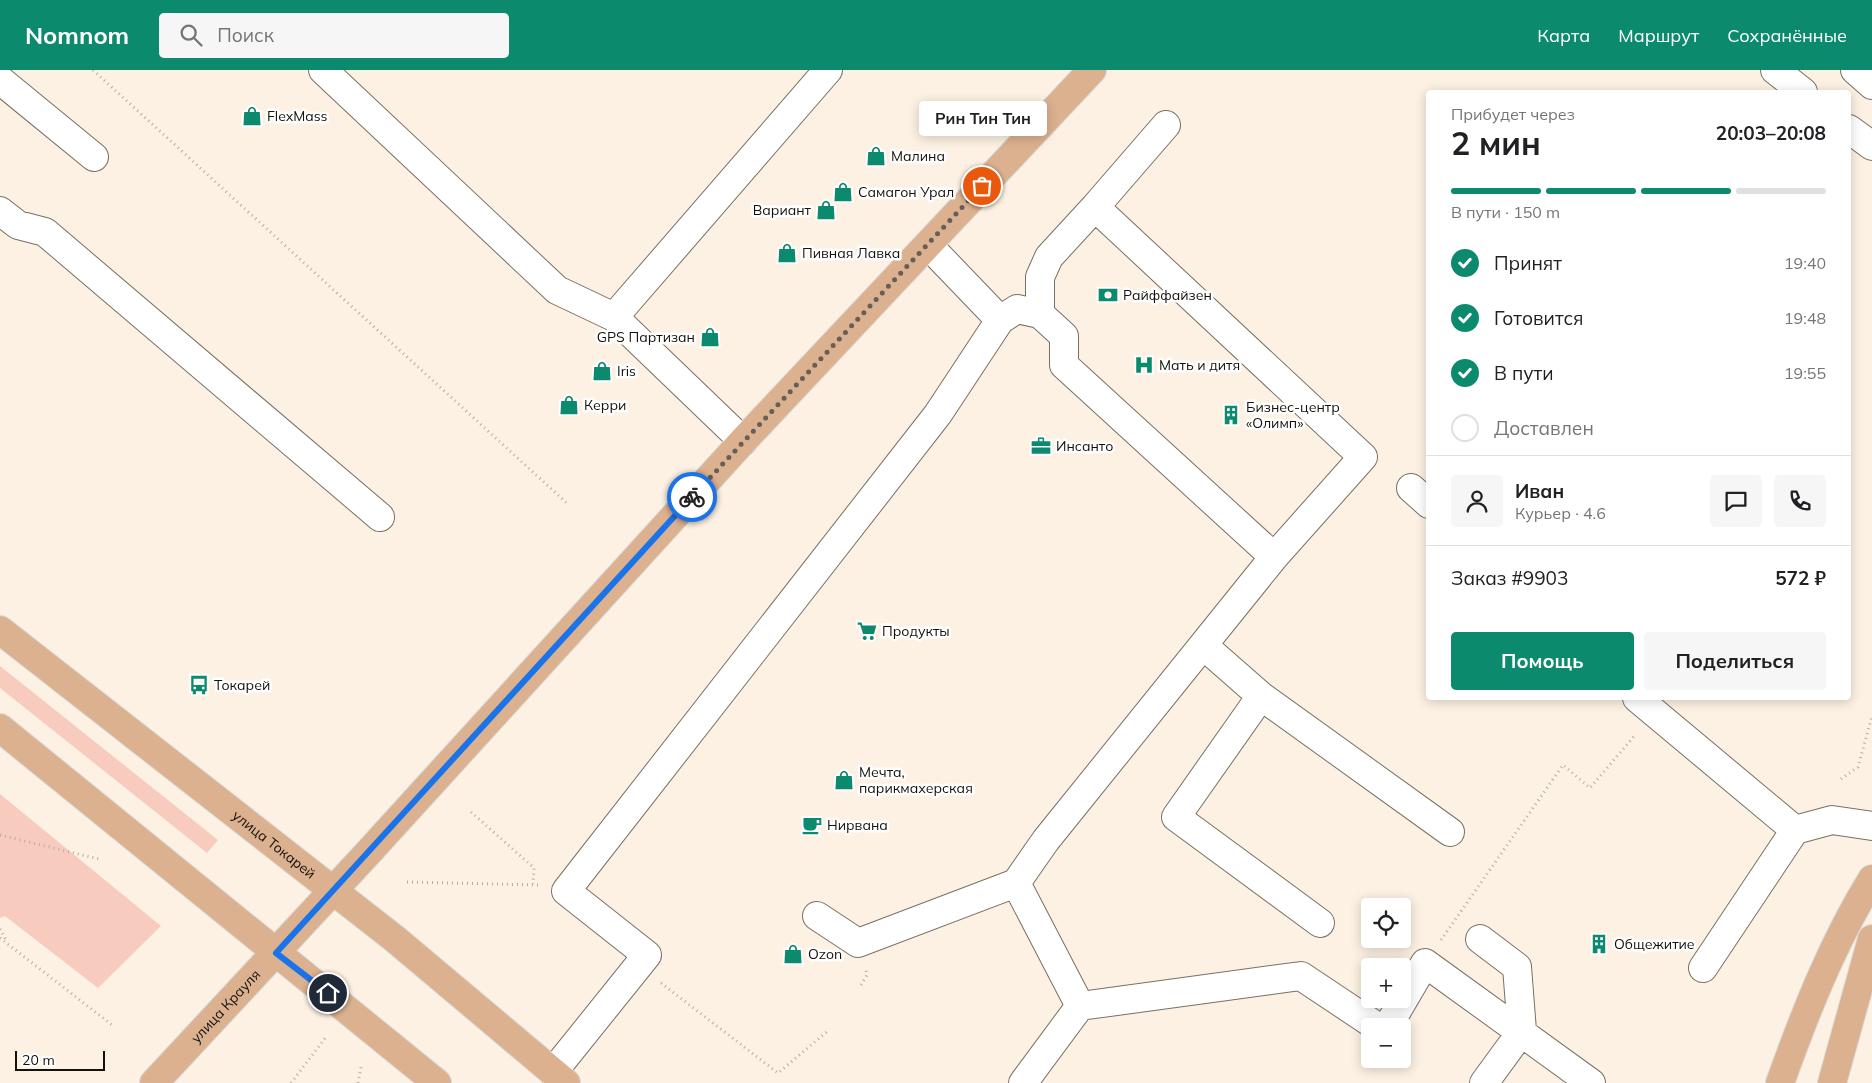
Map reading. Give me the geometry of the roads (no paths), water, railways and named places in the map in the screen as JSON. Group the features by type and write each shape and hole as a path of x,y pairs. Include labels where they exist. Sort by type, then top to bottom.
{"main road":[{"name":"улица Крауля","path":"154,1083 276,953 743,441 1092,70"},
{"name":"улица Токарей","path":"0,630 395,939 559,1078"},
{"path":"0,728 437,1083"},
{"path":"1780,1083 1832,954 1852,912 1872,879"},
{"path":"1832,1083 1872,939"}],"street":[{"path":"323,70 557,290 614,317 743,441"},
{"path":"614,317 828,70"},
{"path":"1775,70 1800,90"},
{"path":"1854,70 1872,85"},
{"path":"0,80 94,156"},
{"path":"1040,314 1040,277 1049,257 1166,125"},
{"path":"817,916 858,943 1016,883 1046,840 1274,557 1363,457 1095,206"},
{"path":"0,211 18,225 45,232 380,517"},
{"path":"928,245 1000,320"},
{"path":"559,1078 647,955 566,891 938,414 1000,320 1017,310 1040,314 1064,336 1064,365 1274,557"},
{"path":"1204,646 1261,696 1450,832"},
{"path":"1261,696 1176,817 1320,923"},
{"path":"1645,705 1795,830"},
{"path":"1703,968 1795,830 1832,820 1872,826"},
{"path":"1016,883 1080,1006"},
{"path":"1480,939 1517,967 1522,1031 1484,1083"},
{"path":"1393,1018 1425,963 1522,1031 1591,1083"},
{"path":"1022,1083 1080,1006 1300,976 1364,1018"}],"place":[{"name":"FlexMass","path":"252,116"},
{"name":"Малина","path":"876,156"},
{"name":"Рин Тин Тин","path":"982,186"},
{"name":"Самагон Урал","path":"843,192"},
{"name":"Вариант","path":"826,210"},
{"name":"Пивная Лавка","path":"787,253"},
{"name":"Райффайзен","path":"1108,295"},
{"name":"GPS Партизан","path":"710,337"},
{"name":"Мать и дитя","path":"1144,365"},
{"name":"Iris","path":"602,371"},
{"name":"Керри","path":"569,405"},
{"name":"Бизнес-центр «Олимп»","path":"1231,415"},
{"name":"Инсанто","path":"1041,446"},
{"name":"Продукты","path":"867,631"},
{"name":"Токарей","path":"199,685"},
{"name":"Мечта, парикмахерская","path":"844,780"},
{"name":"Нирвана","path":"812,825"},
{"name":"Общежитие","path":"1599,944"},
{"name":"Ozon","path":"793,954"}]}
